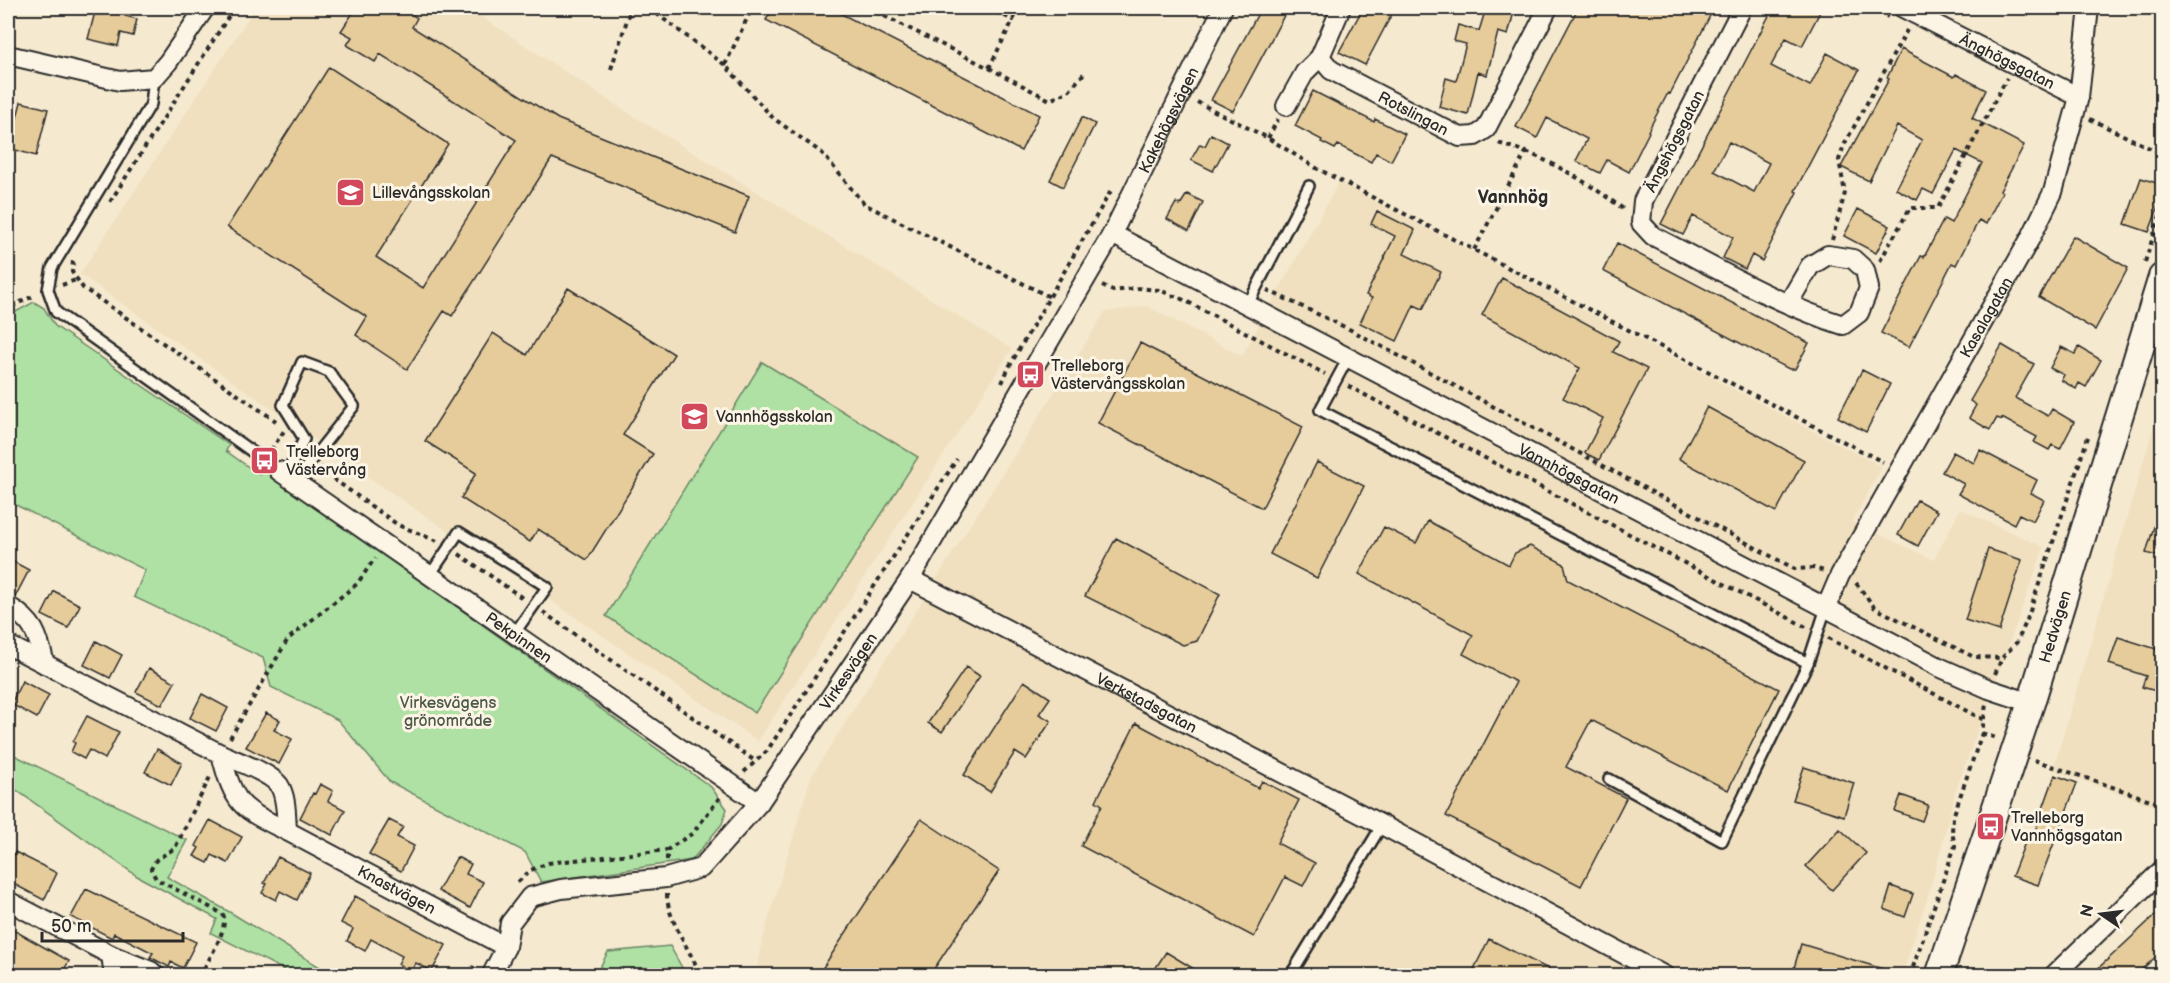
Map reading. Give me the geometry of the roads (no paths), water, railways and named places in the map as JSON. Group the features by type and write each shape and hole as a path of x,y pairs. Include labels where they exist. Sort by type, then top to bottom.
{"main road":[{"name":"Hedvägen","path":"1939,975 2155,325 2154,270"}],"street":[{"path":"8,55 120,81 154,78 168,62 205,8"},
{"name":"Kakehögsvägen","path":"1112,234 1223,8"},
{"path":"1286,106 1305,72 1320,57 1341,8"},
{"name":"Rotslingan","path":"1320,57 1331,70 1460,137 1475,136 1486,129 1548,8"},
{"name":"Ängshögsgatan","path":"1742,8 1643,201 1641,223 1653,236 1788,304"},
{"name":"Kasalagatan","path":"1826,608 1840,576 2031,237 2053,192 2079,97 2089,8"},
{"name":"Änghögsgatan","path":"1909,10 2079,97"},
{"name":"Virkesvägen","path":"491,975 506,947 510,923 530,897 561,889 666,878 701,868 759,803 910,579 1112,234"},
{"name":"Vannhögsgatan","path":"1112,234 1939,667 1989,689 2031,703"},
{"path":"1828,255 1852,259 1865,270 1869,288 1859,313 1843,325 1788,304 1810,267 1828,255"},
{"name":"Pekpinnen","path":"287,476 759,803"},
{"name":"Verkstadsgatan","path":"910,579 1665,975"},
{"path":"8,606 23,615 39,640 45,664"},
{"path":"8,645 266,775 279,785 285,801 286,831"},
{"name":"Knastvägen","path":"221,754 226,773 238,800 251,810 286,831 506,947"},
{"path":"2053,975 2163,870"},
{"path":"8,901 111,955 150,970 156,975"},
{"path":"111,955 114,975"}],"lane":[{"path":"154,78 151,104 52,268 48,290 56,312 287,476"},
{"path":"1247,306 1309,186"},
{"path":"1348,358 1320,410 1808,663"},
{"path":"302,362 329,372 354,406 287,476 304,439 283,405 302,362"},
{"path":"430,576 459,532 548,587 514,634"},
{"path":"1609,779 1722,841 1808,663 1826,608"},
{"path":"1290,975 1382,825"}],"place":[{"name":"Lillevångsskolan","path":"351,192"},
{"name":"Trelleborg Västervångsskolan","path":"1030,374"},
{"name":"Vannhögsskolan","path":"695,416"},
{"name":"Trelleborg Västervång","path":"265,460"},
{"name":"Trelleborg Vannhögsgatan","path":"1990,826"}],"district":[{"name":"Vannhög","path":"1513,197"}],"park label":[{"name":"Virkesvägens grönområde","path":"448,711"}]}
